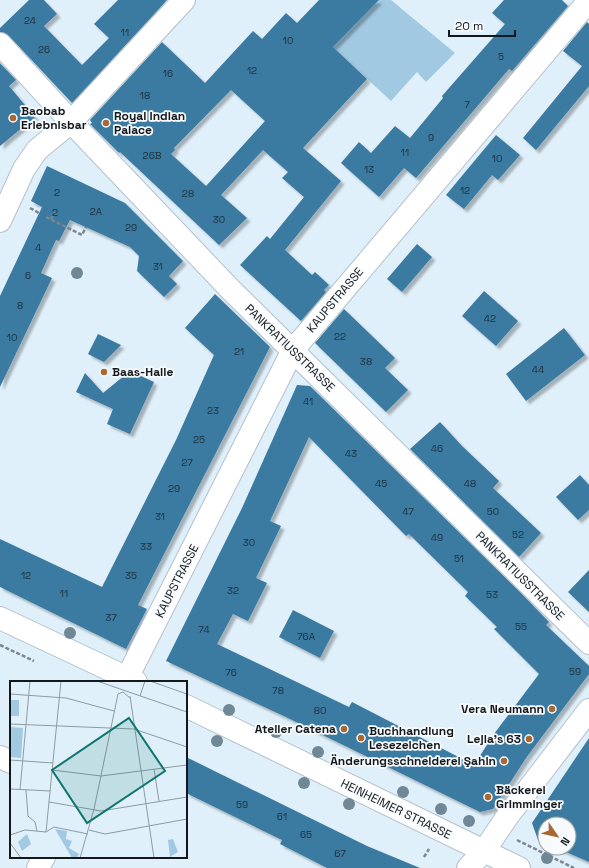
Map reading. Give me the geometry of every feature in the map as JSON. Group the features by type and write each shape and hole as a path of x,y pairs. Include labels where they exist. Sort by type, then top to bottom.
{"street":[{"path":"0,221 24,169 37,150 71,122 184,0"},
{"name":"KAUPSTRASSE","path":"129,681 293,350 586,3"},
{"name":"PANKRATIUSSTRASSE","path":"0,44 71,122 230,289 589,643"},
{"path":"0,618 129,681"},
{"name":"HEINHEIMER STRASSE","path":"187,706 520,868"},
{"path":"468,868 484,851 497,830 589,710"},
{"path":"0,757 10,762"},
{"path":"38,868 43,858"}],"path":[{"path":"51,219 55,212"},
{"path":"46,217 82,235 86,227"},
{"path":"497,830 574,868"},
{"path":"424,857 430,847"}],"shaded area":[{"path":"379,0 391,0 455,53 426,82 417,72 391,101 333,47"}],"building":[{"path":"29,0 44,0 57,14 44,26 82,65 109,38 94,24 118,0 167,0 72,103 9,36 0,32 0,28"},
{"path":"319,0 379,0 333,47 367,79 303,148 341,181 285,250 312,275 315,272 329,285 324,290 326,292 301,321 240,265 267,236 270,239 304,197 282,178 288,172 263,150 221,195 247,218 219,245 120,152 119,153 90,124 92,123 90,120 162,42 205,83 253,31 262,39 286,13 297,23","holes":["231,90 265,121 206,186 171,154 175,150 174,148"]},
{"path":"504,0 562,0 568,6 512,71 509,69 416,178 404,168 379,197 341,163 359,142 371,153 395,126 410,138 443,98 442,96 505,24 492,13"},
{"path":"587,22 589,24 589,86 536,150 523,138 582,66 563,51"},
{"path":"0,63 16,80 9,86 35,117 0,146"},
{"path":"496,135 520,155 498,180 492,175 464,209 446,195"},
{"path":"47,166 125,203 183,261 169,276 177,284 164,297 137,271 139,256 130,247 70,220 59,241 56,240 41,273 52,278 0,387 0,296 42,207 31,201"},
{"path":"417,244 432,257 402,292 387,279"},
{"path":"484,291 518,321 496,346 462,316"},
{"path":"215,294 270,347 138,605 147,609 126,649 0,587 0,539 102,587 176,440 214,355 185,328"},
{"path":"344,309 395,358 385,368 408,390 386,412 315,343"},
{"path":"564,328 585,355 526,401 506,374"},
{"path":"98,334 121,345 104,362 88,354"},
{"path":"130,371 154,382 130,434 107,424 113,409 76,392 85,373 103,393"},
{"path":"297,385 310,386 520,592 549,622 546,625 589,666 589,674 526,758 493,809 480,812 288,718 166,661 242,508","holes":["309,437 406,536 409,534 468,592 465,596 497,627 494,629 539,674 494,734 474,765 352,702 349,707 217,644 233,614 248,621 267,583 256,578 281,526 270,521"]},
{"path":"440,422 462,446 499,481 493,488 541,533 519,557 410,449"},
{"path":"580,475 589,485 589,510 578,520 556,497"},
{"path":"589,570 589,612 568,592"},
{"path":"293,610 334,631 320,658 279,637"},
{"path":"589,738 589,862 575,856 577,856 577,816 537,816 537,837 532,823"},
{"path":"187,757 367,846 420,868 327,868 280,844 282,840 187,793"}],"place":[{"name":"Baobab Erlebnisbar","path":"13,118"},
{"name":"Royal Indian Palace","path":"106,123"},
{"name":"Baas-Halle","path":"104,372"},
{"name":"Vera Neumann","path":"552,709"},
{"name":"Atelier Catena","path":"344,729"},
{"name":"Buchhandlung Lesezeichen","path":"361,738"},
{"name":"Lejla's 63","path":"529,739"},
{"name":"Änderungsschneiderei Şahin","path":"504,761"},
{"name":"Bäckerei Grimminger","path":"488,797"}]}
